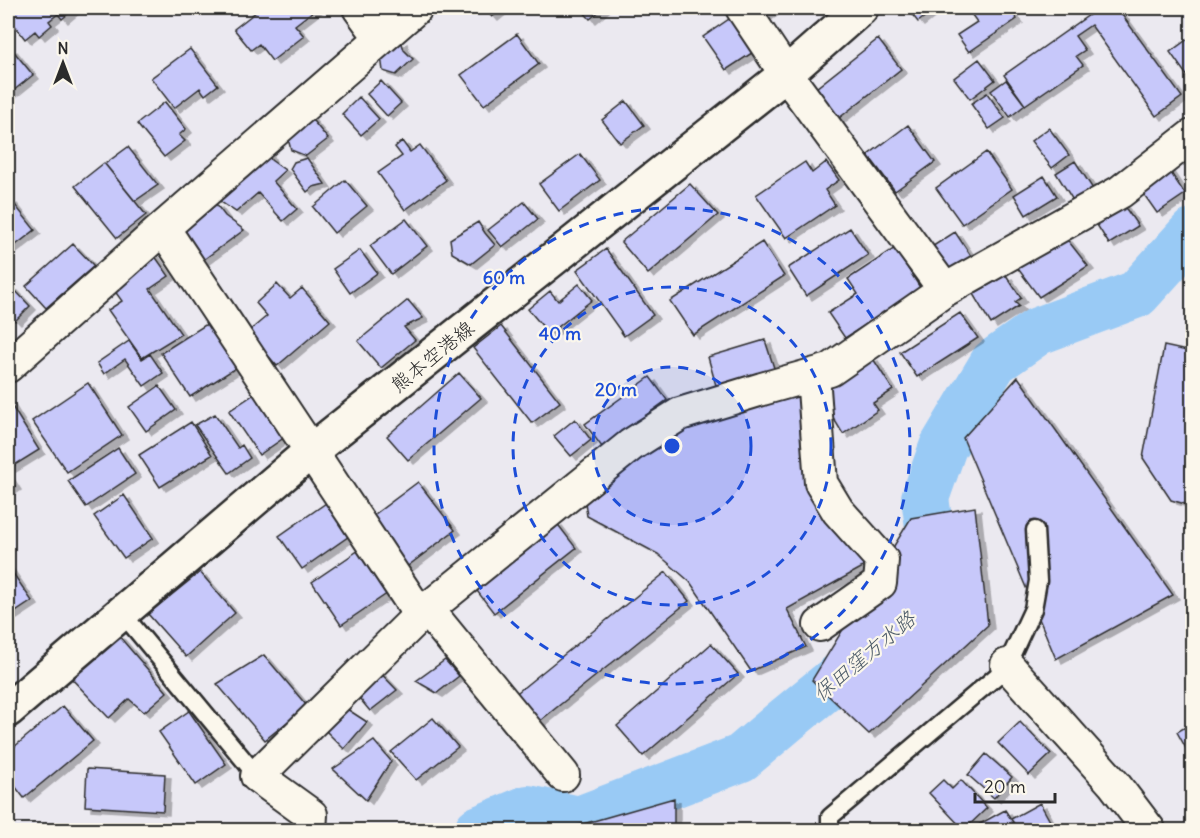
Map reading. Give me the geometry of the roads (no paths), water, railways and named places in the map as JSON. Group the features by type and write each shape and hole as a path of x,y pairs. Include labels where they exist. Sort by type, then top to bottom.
{"main road":[{"name":"熊本空港線","path":"8,710 310,452 786,74 861,8"}],"street":[{"path":"359,8 381,38"},
{"path":"8,366 417,8"},
{"path":"742,8 786,74 945,290"},
{"path":"310,831 311,815 256,777 424,612 631,445 680,414 830,370 945,290 1120,192 1192,136"},
{"path":"163,228 310,452 424,612 563,775"},
{"path":"813,375 821,483 838,511 882,560 880,583 820,625"},
{"path":"1006,665 1114,784 1149,831"}],"lane":[{"path":"830,831 831,817 1005,669 1033,609 1038,581 1035,530"},
{"path":"122,613 256,777"}],"waterway":[{"name":"保田窪方水路","path":"933,580 936,575 925,498 943,447 994,362 1038,331 1137,294 1192,233"},
{"name":"保田窪方水路","path":"478,830 528,809 579,820 741,758 873,649"}]}
